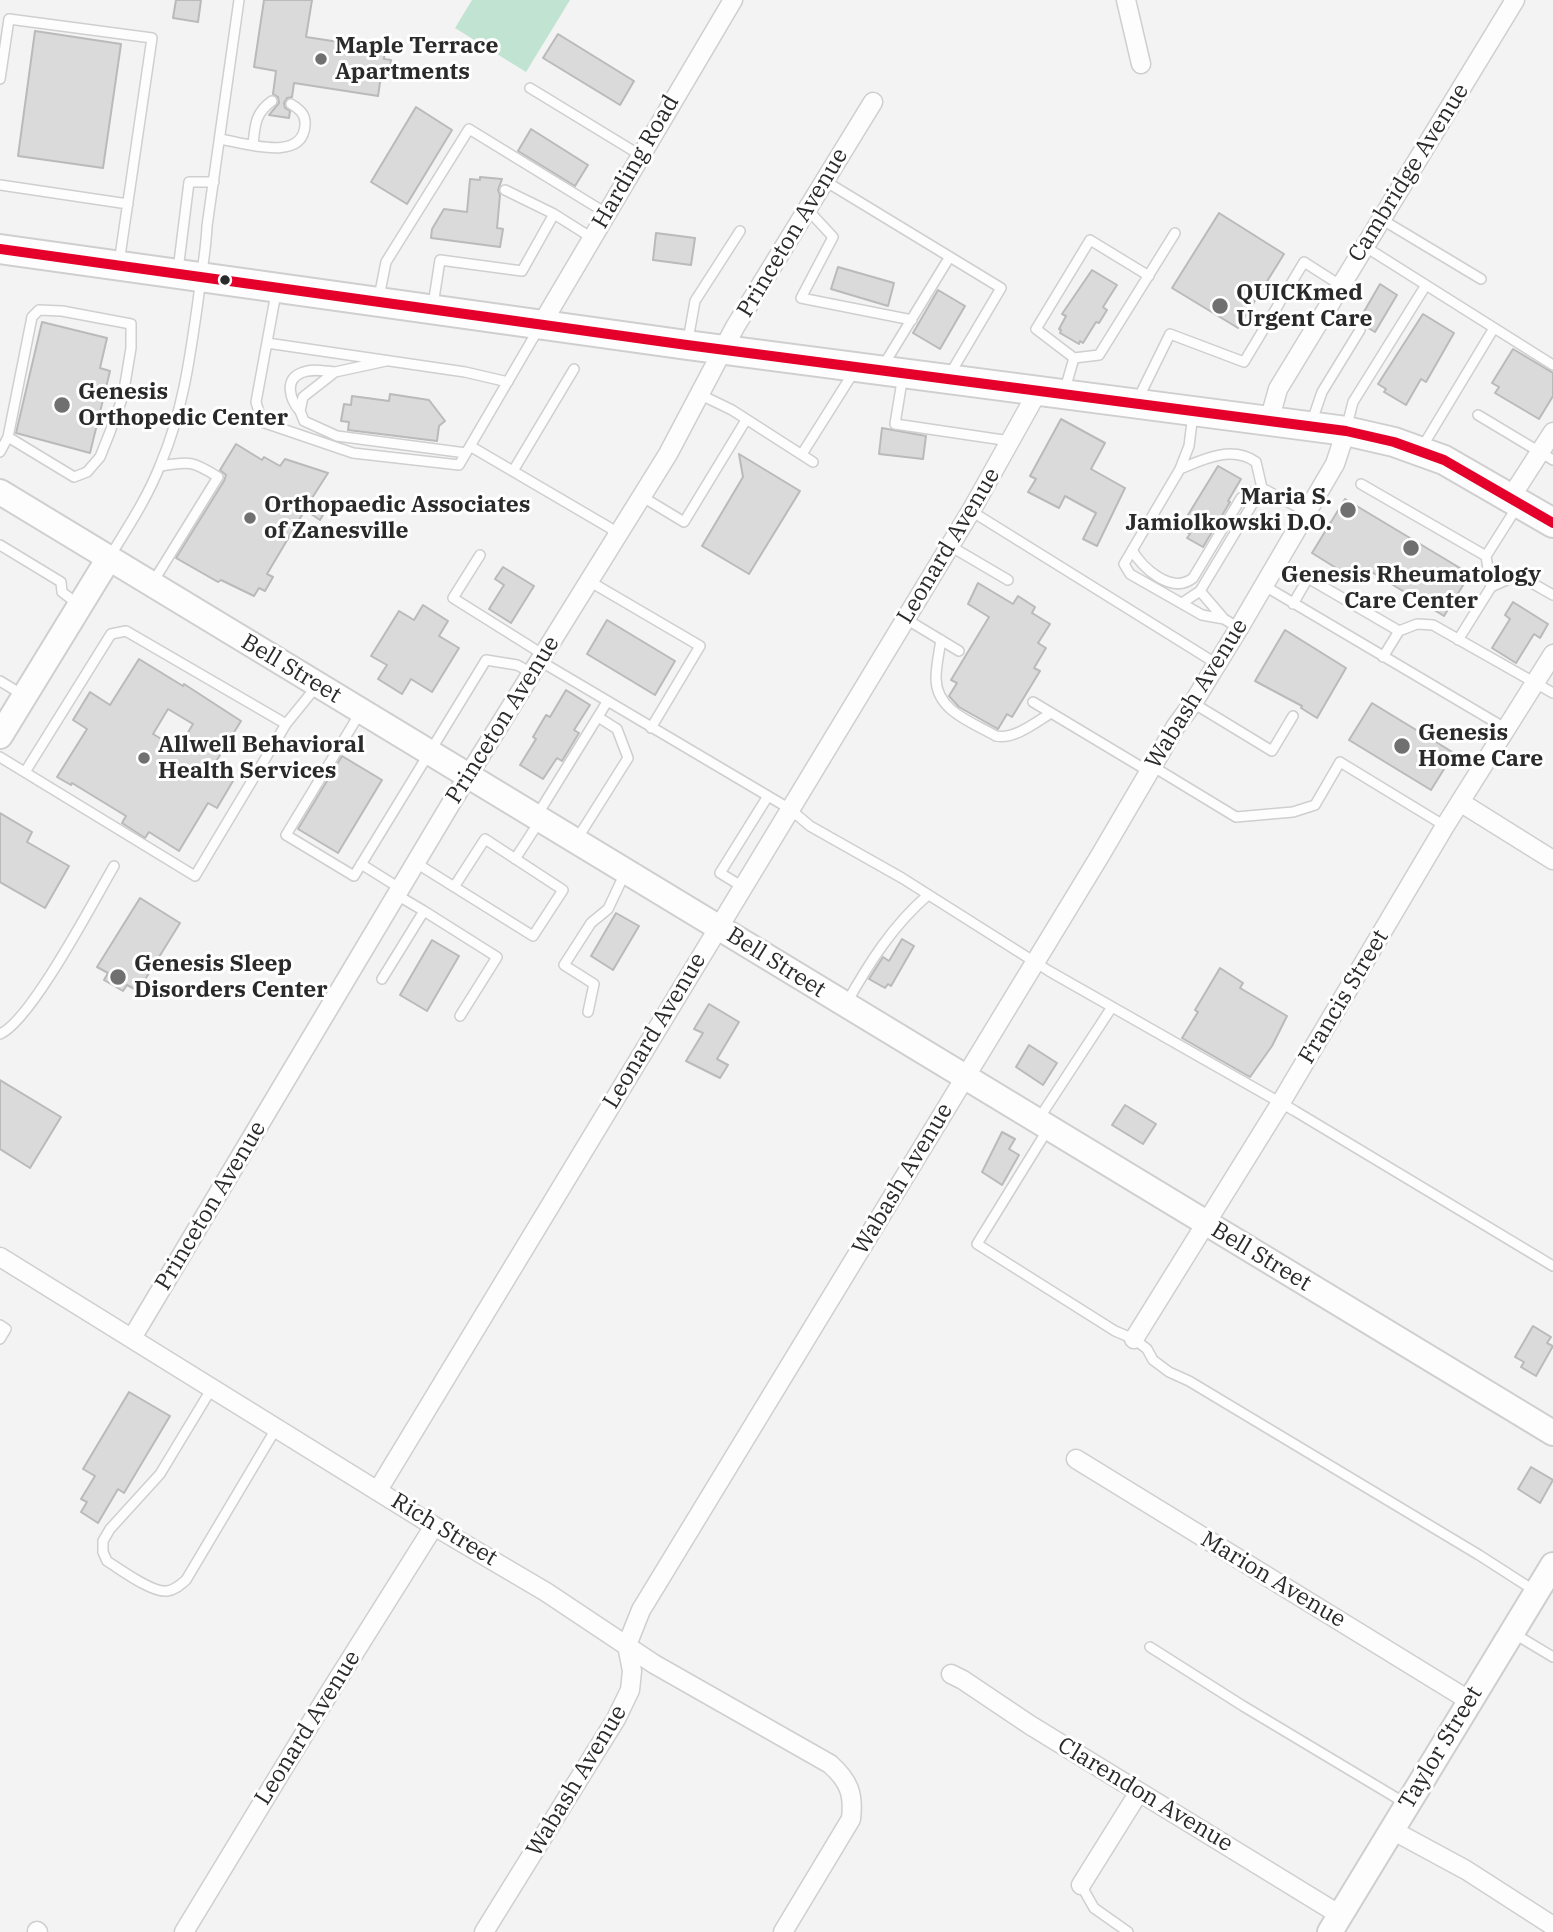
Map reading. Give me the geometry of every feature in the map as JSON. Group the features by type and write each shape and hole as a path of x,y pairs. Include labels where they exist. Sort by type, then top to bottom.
{"main road":[{"path":"3,253 119,266 880,371 1346,431 1444,460 1553,523"}],"street":[{"name":"Harding Road","path":"541,325 733,0"},
{"path":"1126,0 1141,64"},
{"name":"Cambridge Avenue","path":"1269,421 1278,389 1515,0"},
{"name":"Princeton Avenue","path":"132,1338 468,776 641,496 701,395 724,350 873,102"},
{"name":"Leonard Avenue","path":"378,1490 1011,441 1051,393"},
{"name":"Wabash Avenue","path":"484,1932 616,1719 630,1690 632,1671 627,1645 641,1610 1150,768 1217,664 1231,623 1264,585 1335,464 1346,431"},
{"path":"1515,500 1547,456 1553,432"},
{"name":"Bell Street","path":"1,496 109,558 1553,1433"},
{"path":"0,736 109,558"},
{"name":"Francis Street","path":"1134,1339 1280,1104 1445,826 1553,654"},
{"path":"1460,802 1553,860"},
{"name":"Rich Street","path":"0,1258 434,1526 546,1592 654,1664 830,1764 841,1773 853,1800 848,1824 783,1932"},
{"name":"Marion Avenue","path":"1076,1459 1470,1701"},
{"name":"Leonard Avenue","path":"184,1932 434,1526"},
{"name":"Taylor Street","path":"1335,1924 1553,1564"},
{"name":"Clarendon Avenue","path":"951,1675 1139,1792 1335,1924"},
{"path":"1081,1885 1139,1792"},
{"path":"1392,1830 1466,1870 1553,1926"}],"lane":[{"path":"190,276 214,182 239,0"},
{"path":"0,79 9,19 152,38 119,266"},
{"path":"530,88 640,155"},
{"path":"253,145 257,118 261,109 272,101"},
{"path":"220,139 283,149 294,145 303,134 306,122 300,109 291,104"},
{"path":"378,302 386,262 469,129 606,213"},
{"path":"825,181 1001,288 947,379"},
{"path":"109,558 133,520 161,466 179,414 186,385 190,182 214,182"},
{"path":"0,185 128,204"},
{"path":"505,191 554,214 592,237"},
{"path":"808,210 833,237 801,298 912,320"},
{"path":"432,310 440,260 522,271 554,214"},
{"path":"1381,219 1481,279"},
{"path":"687,345 695,301 740,231"},
{"path":"1149,276 1090,240 1036,329 1074,358 1099,355 1149,276 1175,233"},
{"path":"1364,246 1553,365"},
{"path":"802,454 880,371 949,258"},
{"path":"1135,405 1170,334 1244,362 1304,262 1340,285"},
{"path":"1346,431 1353,402 1426,285"},
{"path":"277,288 256,402 262,422 353,453 459,465 541,325"},
{"path":"0,452 8,437 32,317 39,310 62,311 131,324 131,348 122,396 100,457 87,472 74,477 8,437"},
{"path":"1420,451 1494,328"},
{"path":"1310,426 1322,392 1360,330"},
{"path":"267,343 482,375 508,382"},
{"path":"1051,393 1074,358"},
{"path":"386,361 335,372 313,370 300,373 291,382 293,403 304,421 337,436 468,449 513,471 610,528 617,535"},
{"path":"513,471 574,369"},
{"path":"880,371 895,424 1011,441"},
{"path":"300,411 303,397 335,372"},
{"path":"701,395 813,461"},
{"path":"1193,412 1189,446 1180,469 1124,564 1130,573 1202,615 1231,623"},
{"path":"1478,415 1547,456"},
{"path":"641,496 684,522 746,420"},
{"path":"1180,469 1218,454 1248,457 1256,462 1262,488 1200,591 1182,603"},
{"path":"152,584 218,477 185,461 161,466"},
{"path":"1361,484 1486,556"},
{"path":"1262,488 1307,512"},
{"path":"1132,550 1139,564 1165,580 1187,583 1193,578 1241,498 1262,488"},
{"path":"1491,587 1486,556 1515,500"},
{"path":"971,511 1217,664"},
{"path":"0,546 61,582 62,592 79,604"},
{"path":"950,546 1008,580"},
{"path":"480,555 453,598 539,663 790,809 810,826 1035,961 1295,1111 1553,1266"},
{"path":"1458,640 1491,587 1518,575 1553,595"},
{"path":"1293,604 1308,579 1399,631"},
{"path":"589,581 700,646 651,728"},
{"path":"1264,585 1505,728"},
{"path":"1200,591 1231,623"},
{"path":"906,619 959,651"},
{"path":"1383,657 1399,631 1417,624 1433,625 1553,693"},
{"path":"25,772 111,634 126,631 286,724"},
{"path":"941,640 936,680 939,696 946,707 1003,738 1024,730 1051,713"},
{"path":"361,711 286,835 354,876 485,660 517,665 539,663"},
{"path":"0,681 24,696"},
{"path":"0,757 195,876 286,724 317,685"},
{"path":"515,859 607,702"},
{"path":"1033,702 1236,817 1293,812 1315,805 1340,762 1445,826"},
{"path":"1193,703 1272,751 1293,716"},
{"path":"576,841 628,758 617,729 598,717"},
{"path":"743,887 720,873 768,796"},
{"path":"416,863 454,887 533,936 563,890 485,839 454,887"},
{"path":"361,864 424,911 497,957 460,1016"},
{"path":"0,1034 6,1032 31,1005 114,866"},
{"path":"588,1012 594,984 564,965 590,923 608,909 626,872"},
{"path":"845,1005 866,968 906,914 928,895"},
{"path":"382,979 424,911"},
{"path":"1112,1007 1042,1125 977,1244 1115,1331 1134,1339 1147,1349 1153,1360 1169,1372 1189,1381 1335,1468 1536,1592"},
{"path":"0,1325 6,1329 0,1339"},
{"path":"212,1388 160,1474 110,1529 103,1541 103,1552 107,1561 157,1591 168,1591 186,1580 277,1427"},
{"path":"1512,1632 1553,1657"},
{"path":"1150,1647 1407,1804"},
{"path":"1081,1885 1094,1908 1128,1932"}],"green space":[{"path":"472,0 570,0 526,72 455,28"}],"building":[{"path":"176,0 201,0 198,22 173,18"},
{"name":"Maple Terrace Apartments","path":"264,0 312,0 306,37 385,49 384,59 391,60 388,77 381,76 378,96 294,83 292,97 287,98 284,103 285,108 290,111 289,118 269,115 279,103 278,97 273,94 276,71 254,67"},
{"path":"35,31 121,44 103,168 18,156"},
{"path":"558,34 634,81 620,105 543,58"},
{"path":"416,107 452,130 407,204 371,182"},
{"path":"531,129 588,165 575,186 518,151"},
{"path":"480,177 502,179 498,190 500,195 497,228 503,229 500,247 431,238 432,229 444,209 467,212 470,179 480,180"},
{"path":"1219,213 1284,254 1238,328 1172,288"},
{"path":"656,233 695,238 691,265 653,260"},
{"path":"838,267 894,283 888,306 831,289"},
{"path":"1092,270 1117,285 1103,307 1107,310 1099,323 1096,322 1083,343 1080,341 1079,344 1060,333 1059,329 1066,316 1062,314"},
{"path":"1380,284 1397,295 1375,332 1358,322"},
{"path":"938,290 965,306 940,349 913,333"},
{"path":"1423,314 1454,333 1426,382 1421,379 1406,405 1384,392 1386,389 1378,384"},
{"name":"Genesis Orthopedic Center","path":"42,322 107,338 100,368 110,371 90,453 16,433"},
{"path":"1513,349 1553,373 1553,396 1539,419 1495,393 1499,387 1492,383"},
{"path":"390,394 429,400 445,421 439,426 437,441 348,430 349,422 341,421 344,404 351,405 352,396 389,401"},
{"path":"1061,419 1105,443 1091,469 1125,488 1097,546 1083,539 1096,513 1065,496 1059,508 1028,492 1036,479 1030,476"},
{"path":"882,428 926,436 923,459 879,454"},
{"name":"Orthopaedic Associates of Zanesville","path":"236,444 262,460 264,457 280,466 285,459 328,473 312,498 327,508 320,520 305,510 267,574 273,577 265,591 259,588 254,596 221,580 218,582 176,558 224,481 226,475 220,470"},
{"path":"739,454 800,491 749,574 702,546 743,477"},
{"path":"1218,466 1241,479 1203,547 1187,538 1190,534 1180,528"},
{"path":"1345,499 1470,574 1444,616 1365,568 1357,581 1312,553"},
{"path":"503,567 534,586 511,623 489,609 504,585 495,579"},
{"path":"978,583 1013,604 1018,596 1035,607 1032,613 1050,624 1038,643 1046,648 1034,668 1040,671 1012,717 1007,714 998,729 959,707 949,696 957,683 951,680 989,617 968,604"},
{"path":"1513,602 1548,624 1540,638 1534,634 1516,663 1492,648 1510,619 1505,615"},
{"path":"423,605 448,621 439,636 459,648 432,692 411,679 402,694 378,679 387,665 371,656 399,611 414,620"},
{"path":"607,620 675,661 655,695 587,654"},
{"path":"1285,630 1346,668 1317,718 1301,708 1302,706 1255,681"},
{"name":"Allwell Behavioral Health Services","path":"139,659 241,721 212,768 233,781 217,808 208,803 179,851 149,832 145,838 122,823 126,816 72,783 71,785 57,777 87,729 73,720 90,692 110,705","holes":["168,709 193,724 178,749 153,734"]},
{"path":"566,690 590,705 574,730 579,733 562,761 557,758 543,779 520,765 536,739 533,737 546,715 550,717"},
{"name":"Genesis Home Care","path":"1372,703 1454,753 1431,790 1349,740"},
{"path":"342,756 382,780 338,853 298,829"},
{"path":"0,813 32,832 27,842 69,866 45,908 0,882"},
{"path":"140,898 180,923 138,991 127,985 123,991 104,980 108,973 97,967"},
{"path":"616,913 639,926 613,970 591,956"},
{"path":"902,939 914,946 891,986 888,984 885,988 869,979 883,957 889,961"},
{"path":"432,940 459,956 427,1011 400,995"},
{"path":"1220,968 1243,983 1240,988 1287,1016 1272,1046 1250,1077 1182,1038"},
{"path":"709,1004 739,1022 717,1059 728,1065 720,1078 686,1061 703,1033 694,1029"},
{"path":"1029,1045 1057,1063 1043,1085 1016,1067"},
{"path":"0,1080 61,1117 30,1168 0,1149"},
{"path":"1125,1105 1156,1124 1143,1144 1112,1125"},
{"path":"1002,1132 1015,1139 1009,1149 1019,1155 1002,1185 982,1172"},
{"path":"1533,1326 1551,1337 1547,1343 1553,1346 1536,1376 1521,1367 1524,1362 1515,1357"},
{"path":"129,1392 170,1416 124,1493 118,1489 98,1523 81,1512 87,1502 81,1499 95,1476 83,1469"},
{"path":"1531,1467 1553,1480 1540,1503 1518,1489"}],"transit line":[{"path":"0,249 687,345 1346,431 1394,442 1444,460 1553,523"}],"place":[{"name":"Maple Terrace Apartments","path":"321,59"},
{"name":"QUICKmed Urgent Care","path":"1220,306"},
{"name":"Genesis Orthopedic Center","path":"62,405"},
{"name":"Maria S. Jamiolkowski D.O.","path":"1348,510"},
{"name":"Orthopaedic Associates of Zanesville","path":"250,518"},
{"name":"Genesis Rheumatology Care Center","path":"1411,548"},
{"name":"Genesis Home Care","path":"1402,746"},
{"name":"Allwell Behavioral Health Services","path":"144,758"},
{"name":"Genesis Sleep Disorders Center","path":"118,977"}]}
